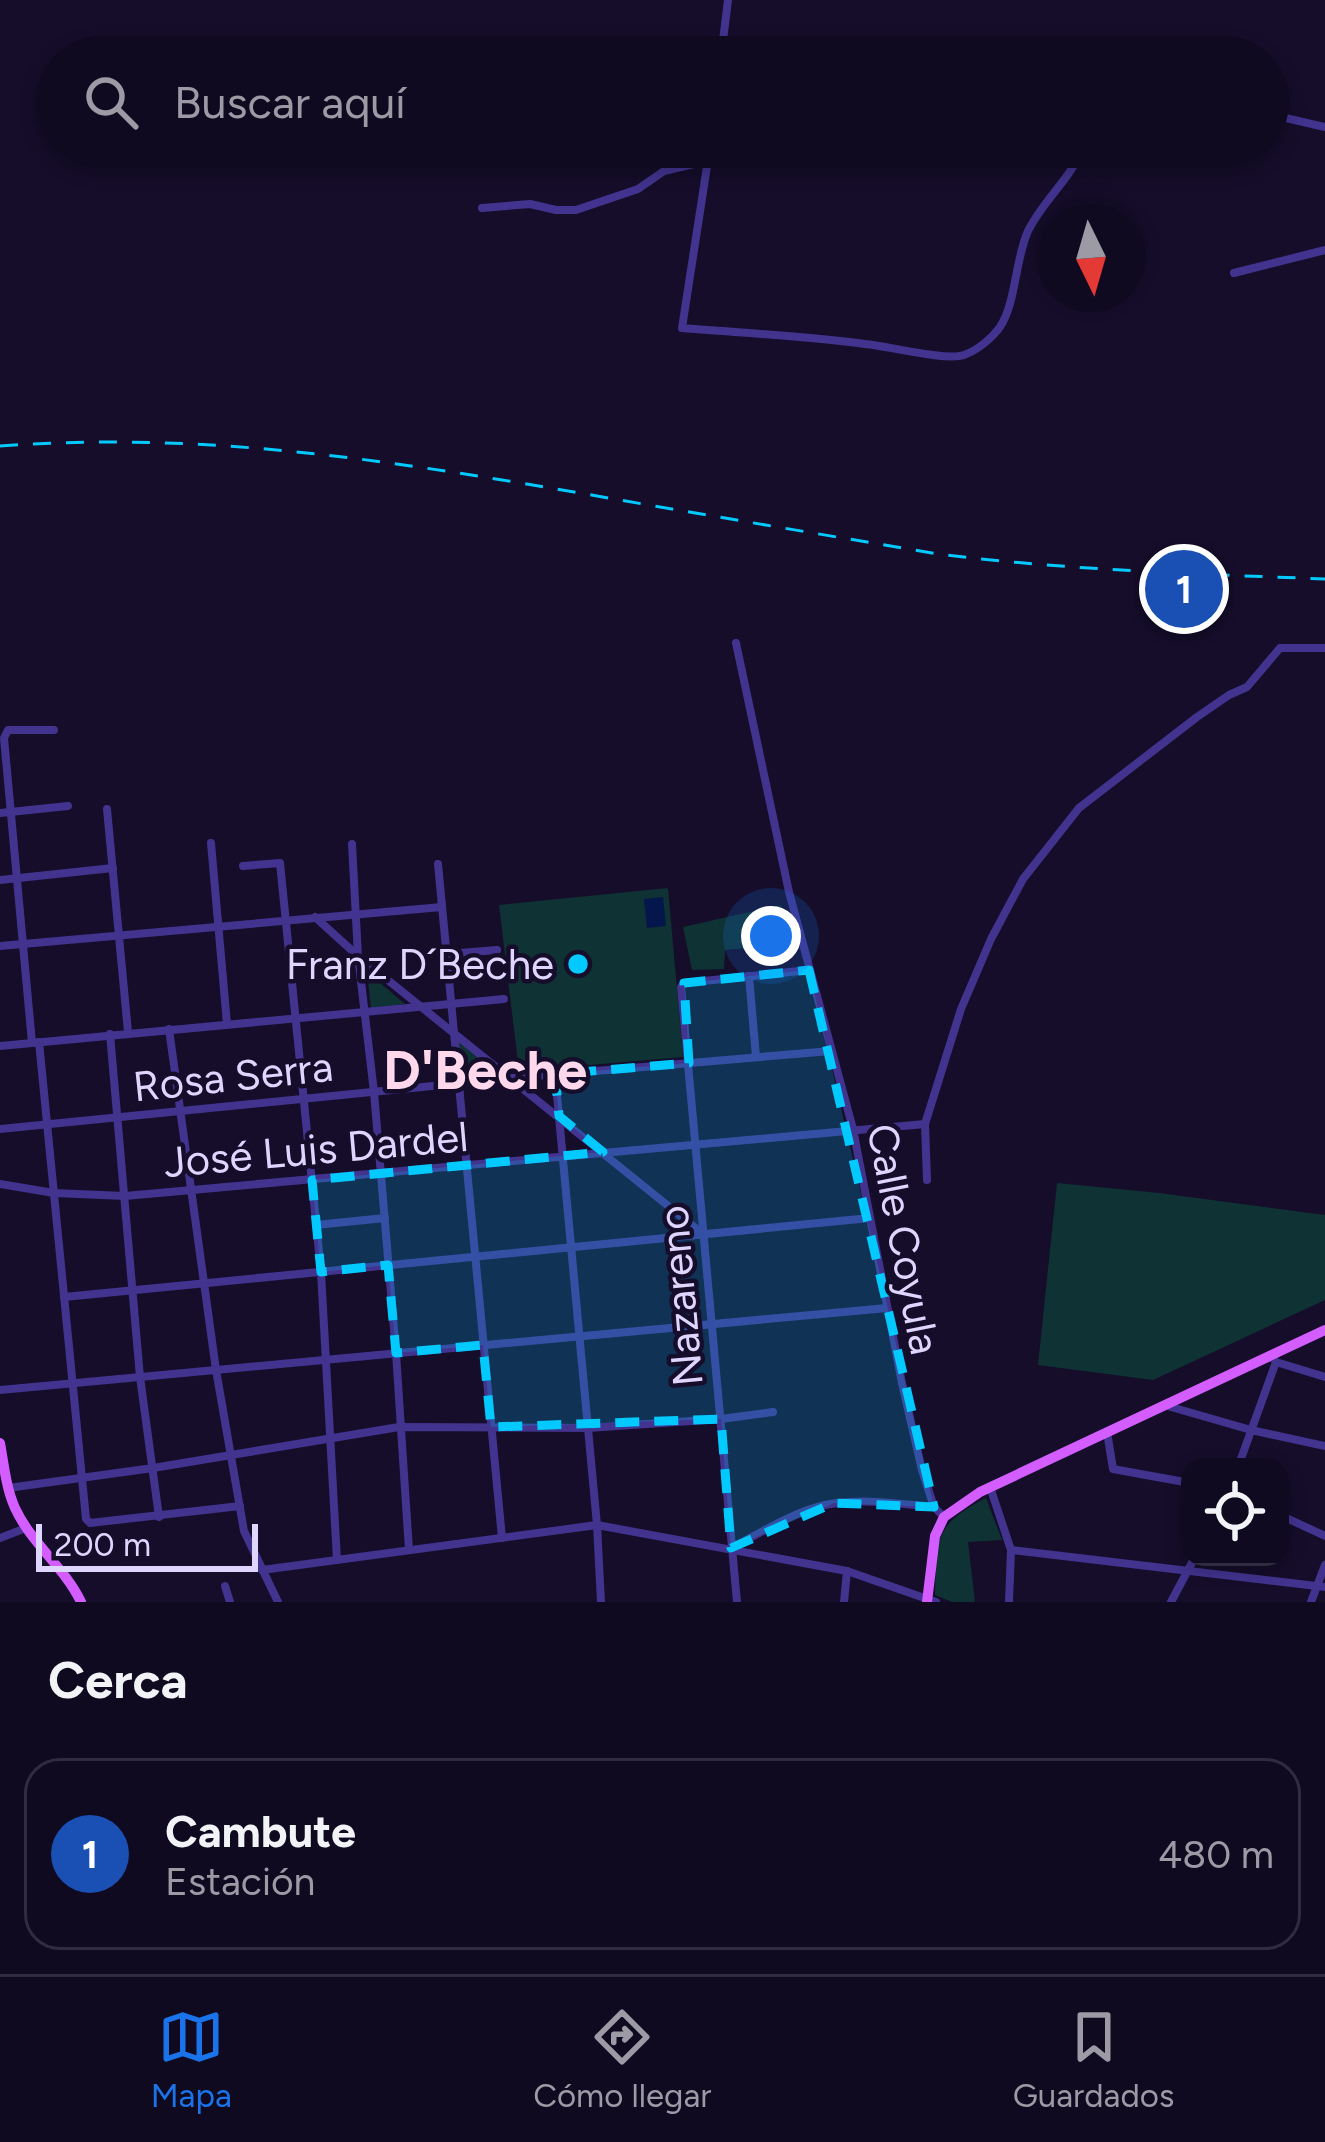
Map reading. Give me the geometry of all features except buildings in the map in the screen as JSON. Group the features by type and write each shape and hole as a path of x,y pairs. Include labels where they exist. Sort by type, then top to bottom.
{"main road":[{"path":"930,1601 935,1536 944,1517 990,1487 1273,1359 1325,1330"},
{"path":"0,1443 13,1504 81,1602"}],"street":[{"path":"724,36 728,0"},
{"path":"1289,118 1325,127"},
{"path":"482,208 530,204 576,210 638,189 679,168"},
{"path":"705,168 682,328 961,356 1000,328 1010,307 1026,235 1040,208 1072,168"},
{"path":"1234,273 1325,250"},
{"name":"Calle Coyula","path":"736,644 789,892 853,1129 916,1447 934,1507 944,1517"},
{"path":"927,1180 926,1124 961,1009 991,938 1023,879 1053,838 1079,808 1121,774 1256,679 1280,648 1325,649"},
{"path":"54,730 8,730 4,738 88,1522 240,1506"},
{"path":"0,812 68,806"},
{"path":"107,809 128,1032"},
{"path":"212,843 227,1024"},
{"path":"352,844 409,1550"},
{"path":"243,866 280,863 321,1272 337,1560"},
{"path":"438,864 502,1538"},
{"path":"0,880 113,868"},
{"path":"0,946 442,907"},
{"path":"315,917 704,1234"},
{"path":"447,954 497,950"},
{"path":"756,1057 749,976 808,970"},
{"name":"Nazareno","path":"737,1602 682,984 749,976"},
{"path":"0,1046 504,999"},
{"path":"169,1029 216,1370 244,1531 278,1602"},
{"path":"110,1034 140,1377 159,1517"},
{"name":"Rosa Serra","path":"0,1130 830,1051"},
{"path":"555,1074 601,1602"},
{"name":"José Luis Dardel","path":"0,1184 54,1193 124,1196 926,1124"},
{"path":"316,1225 385,1218"},
{"path":"64,1297 870,1218"},
{"path":"0,1390 887,1308"},
{"path":"1241,1458 1273,1359 1325,1377"},
{"path":"1164,1405 1325,1446"},
{"path":"8,1488 399,1427 588,1428 772,1412"},
{"path":"1107,1432 1113,1469 1181,1481"},
{"path":"990,1487 1010,1550 1009,1602"},
{"path":"731,1549 805,1510 834,1503 934,1507"},
{"path":"1289,1519 1325,1536"},
{"path":"262,1570 597,1525 847,1570 930,1601"},
{"path":"0,1538 27,1527"},
{"path":"1010,1550 1322,1586"},
{"path":"1312,1602 1322,1586 1325,1564"},
{"path":"1171,1602 1190,1566"},
{"path":"844,1602 847,1570"},
{"path":"225,1586 230,1602"}],"highlighted area":[{"path":"809,970 934,1507 834,1503 731,1548 721,1419 491,1427 483,1345 396,1353 388,1265 321,1272 312,1180 603,1152 559,1116 555,1074 689,1063 684,983"}],"green space":[{"name":"Franz D´Beche","path":"668,888 683,1057 519,1071 499,905"},
{"path":"781,905 788,944 725,950 724,969 692,970 683,927"},
{"path":"367,972 405,1004 371,1008"},
{"path":"457,1040 506,1076 461,1081"},
{"path":"1057,1183 1325,1215 1325,1300 1153,1380 1038,1365"},
{"path":"986,1498 1002,1540 968,1542 975,1602 952,1602 935,1595 941,1536 956,1517"}],"shaded area":[{"path":"663,897 666,926 647,928 644,899"}],"railway":[{"path":"0,446 152,443 300,452 447,471 938,554 1083,568 1325,579"}],"place":[{"name":"Cambute","path":"1184,589"},
{"name":"Franz D´Beche","path":"578,964"}],"district":[{"name":"D'Beche","path":"485,1070"}]}
